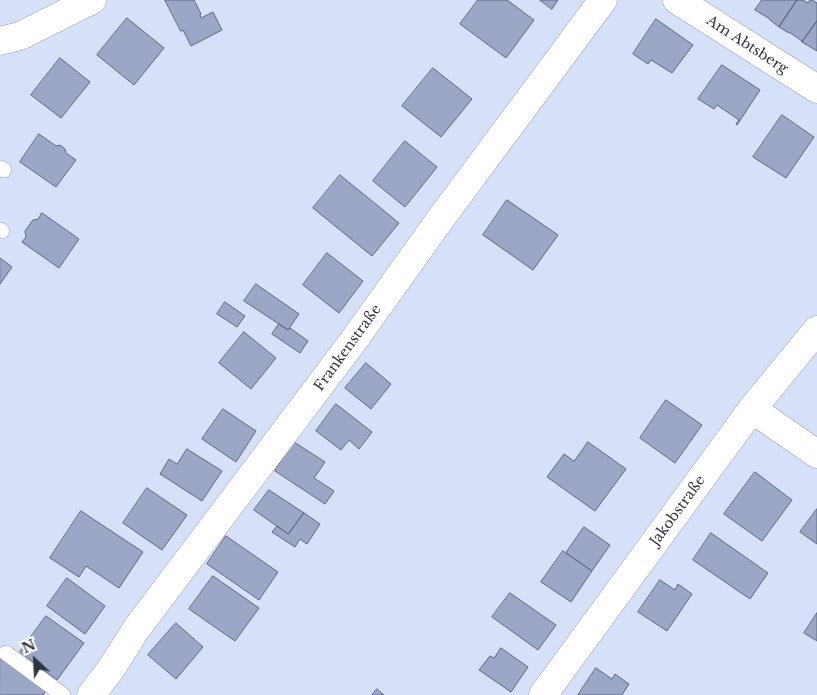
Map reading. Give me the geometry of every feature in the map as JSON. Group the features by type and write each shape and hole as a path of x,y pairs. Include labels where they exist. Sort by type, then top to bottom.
{"street":[{"path":"0,40 20,36 92,0"},
{"name":"Frankenstraße","path":"92,695 137,628 354,340 438,221 602,0"},
{"name":"Am Abtsberg","path":"677,0 817,89"},
{"name":"Jakobstraße","path":"543,695 752,409 817,330"},
{"path":"752,409 817,454"}],"lane":[{"path":"6,653 63,695"}],"building":[{"path":"165,0 194,0 201,18 213,12 222,30 191,46"},
{"path":"478,0 507,0 534,20 506,58 460,24"},
{"path":"540,0 558,0 552,9"},
{"path":"762,0 797,0 779,27 755,10"},
{"path":"797,0 803,0 808,3 812,0 817,3 817,21 802,42 779,27"},
{"path":"127,18 164,48 134,85 97,55"},
{"path":"656,19 693,45 672,73 651,60 648,64 633,54"},
{"path":"817,21 817,51 802,42"},
{"path":"60,58 90,82 61,118 31,95"},
{"path":"722,65 760,90 737,125 739,120 717,105 714,109 698,99"},
{"path":"433,68 472,99 441,137 402,106"},
{"path":"782,115 814,137 786,178 753,157"},
{"path":"39,134 56,146 60,145 65,149 66,153 76,160 56,187 20,162"},
{"path":"405,141 437,167 405,207 373,181"},
{"path":"340,175 399,223 372,256 313,208"},
{"path":"507,200 558,235 533,270 483,235"},
{"path":"42,213 79,239 59,268 22,242 26,237 25,231 33,220 38,219"},
{"path":"327,253 363,281 339,313 303,285"},
{"path":"0,258 12,267 0,284"},
{"path":"256,284 299,314 288,330 244,301"},
{"path":"225,302 245,316 237,327 217,314"},
{"path":"279,324 288,330 290,328 308,341 300,353 272,334"},
{"path":"244,332 276,358 251,389 219,363"},
{"path":"366,363 391,384 371,409 345,388"},
{"path":"666,400 702,425 675,463 640,438"},
{"path":"336,404 372,432 359,449 349,440 341,450 316,431"},
{"path":"223,409 256,431 236,462 202,439"},
{"path":"294,442 325,462 314,478 334,491 325,504 275,471"},
{"path":"588,442 626,469 595,511 547,477 564,454 574,461"},
{"path":"187,449 222,471 202,501 160,474 169,459 177,464"},
{"path":"755,472 792,500 762,541 724,514"},
{"path":"147,488 187,515 162,550 123,523"},
{"path":"269,490 304,513 288,534 254,510"},
{"path":"817,509 817,544 800,532"},
{"path":"81,511 143,552 119,588 86,566 79,577 50,558"},
{"path":"304,513 320,524 307,544 300,539 295,547 272,532 277,526 288,534"},
{"path":"584,527 610,545 592,571 566,553"},
{"path":"711,533 768,573 750,599 693,560"},
{"path":"226,536 278,572 259,600 207,564"},
{"path":"563,551 592,571 571,602 541,582"},
{"path":"213,576 259,608 235,641 189,609"},
{"path":"67,578 105,606 85,634 47,606"},
{"path":"660,580 675,590 678,584 692,594 667,631 638,612"},
{"path":"510,593 556,625 538,650 492,617"},
{"path":"817,613 817,641 804,633"},
{"path":"46,616 84,643 57,680 20,652"},
{"path":"176,623 203,647 176,679 148,655"},
{"path":"501,648 528,667 511,692 479,670 490,656 494,658"},
{"path":"0,655 48,688 43,695 0,695"},
{"path":"596,668 612,679 615,674 629,684 622,695 578,695"},
{"path":"377,689 384,695 372,695"}]}
